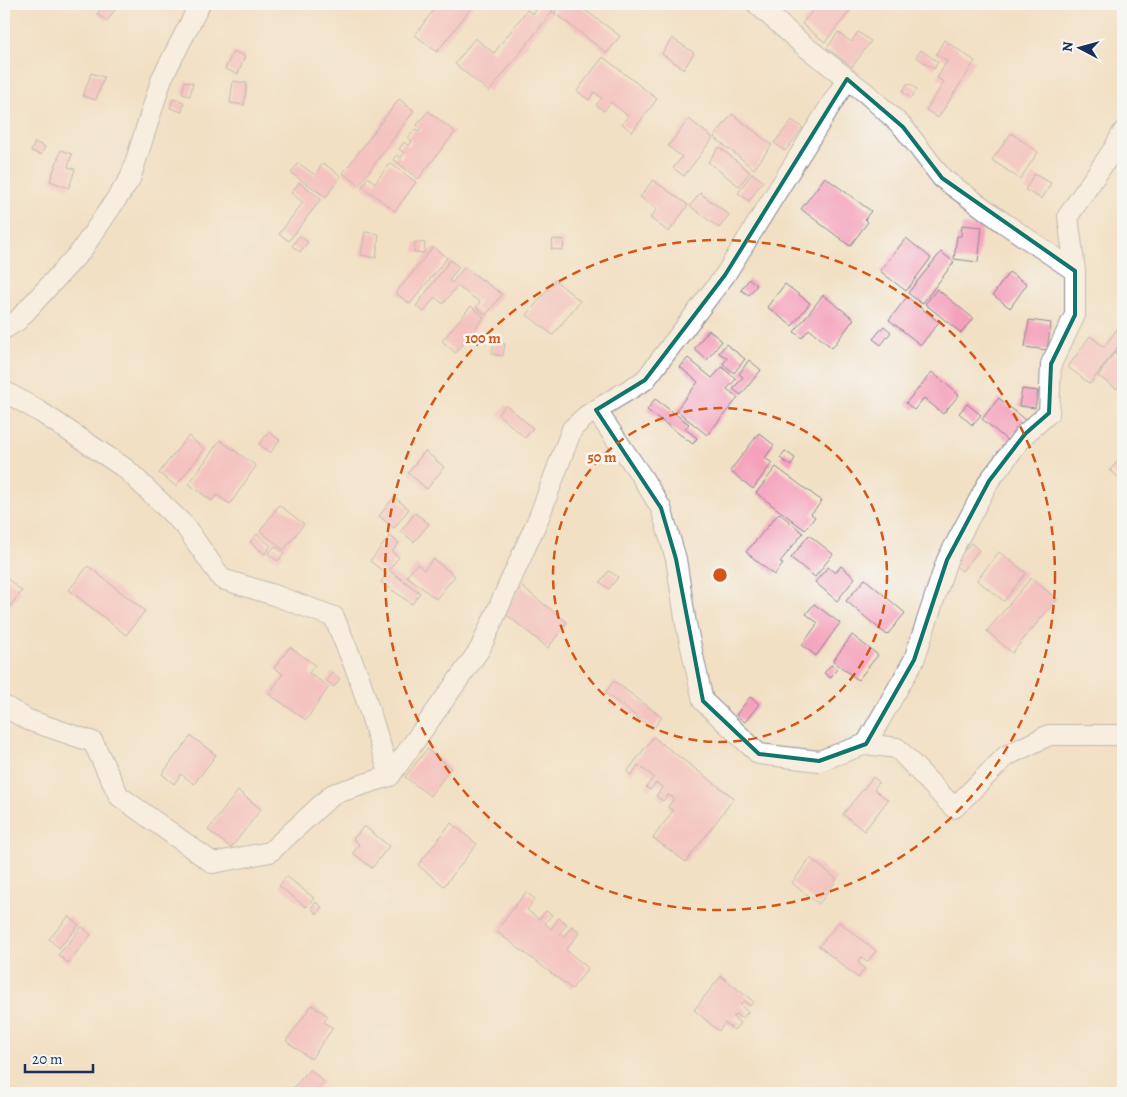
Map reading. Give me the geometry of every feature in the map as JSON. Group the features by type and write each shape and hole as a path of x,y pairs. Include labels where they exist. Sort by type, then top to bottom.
{"street":[{"path":"4,329 17,321 80,251 130,179 162,78 200,4"},
{"path":"757,4 802,44 866,93 903,126 942,178 1004,223 1076,271"},
{"path":"4,706 28,720 93,742 119,796 213,863 270,852 332,794 390,776 480,649 539,517 572,429 586,416 645,380 719,283 847,79"},
{"path":"866,744 914,660 947,560 989,481 1025,434 1049,413 1051,364 1075,315 1076,271 1068,216 1123,132"},
{"path":"4,391 42,413 126,469 185,526 222,579 274,595 334,617 359,677 390,776"},
{"path":"596,410 642,477 660,508 676,559 686,624 702,701 759,754 819,761 866,744 897,748 954,808 1006,756 1050,735 1123,735"}],"highlighted area":[{"path":"847,79 903,127 942,178 1075,271 1075,315 1051,364 1049,413 1025,434 989,481 947,560 914,660 866,744 819,761 759,754 703,701 676,559 661,508 596,410 645,380 725,275"}],"building":[{"path":"104,4 119,4 107,21 97,14"},
{"path":"438,4 474,4 437,52 415,35"},
{"path":"541,4 553,11 489,92 455,64 475,38 494,53 527,10 533,14"},
{"path":"561,4 577,4 620,36 607,53 554,13"},
{"path":"818,4 849,4 853,7 825,42 802,24"},
{"path":"838,32 851,42 858,32 871,41 852,67 827,48"},
{"path":"672,38 694,53 684,69 662,54"},
{"path":"944,40 975,61 938,118 926,110 944,82 937,78 947,61 936,54"},
{"path":"921,50 938,62 934,69 916,57"},
{"path":"233,51 245,56 238,74 225,69"},
{"path":"603,57 657,99 632,132 622,124 628,116 611,102 604,111 596,105 602,98 594,92 589,100 577,91"},
{"path":"91,73 104,77 96,100 83,96"},
{"path":"185,81 193,83 190,96 182,94"},
{"path":"233,81 247,83 244,105 230,103"},
{"path":"908,83 917,89 911,98 902,92"},
{"path":"173,99 184,102 182,112 170,108"},
{"path":"399,99 414,111 359,185 343,173"},
{"path":"428,111 455,132 418,179 393,159 397,155 401,158 404,153 399,149 404,142 409,146 412,141 408,138 415,129 419,132 421,129 417,125"},
{"path":"732,114 772,145 754,169 714,137"},
{"path":"689,119 713,138 684,176 673,168 682,157 668,146"},
{"path":"792,120 803,128 785,151 774,143"},
{"path":"1011,133 1038,152 1020,179 992,160"},
{"path":"35,142 45,147 41,155 31,151"},
{"path":"719,147 750,172 739,186 708,162"},
{"path":"61,150 72,154 68,167 75,169 69,188 50,181"},
{"path":"298,163 315,175 323,163 341,176 326,197 291,173"},
{"path":"390,163 416,182 395,211 362,186 368,177 375,183"},
{"path":"752,173 763,181 749,201 738,193"},
{"path":"1034,174 1051,183 1042,199 1025,190"},
{"path":"825,177 871,211 865,219 868,222 850,246 801,209"},
{"path":"653,180 688,205 669,232 650,218 657,209 640,197"},
{"path":"299,182 321,199 289,241 279,234 303,202 291,193"},
{"path":"700,193 729,215 719,228 690,206"},
{"path":"962,225 982,227 978,262 954,259 957,236 961,236"},
{"path":"365,232 379,234 376,258 361,255"},
{"path":"299,236 308,242 300,252 292,246"},
{"path":"906,238 931,258 906,291 880,271"},
{"path":"553,239 564,240 563,250 551,249"},
{"path":"415,242 425,243 424,253 414,252"},
{"path":"433,247 447,258 410,304 396,293"},
{"path":"941,252 954,262 922,304 908,293"},
{"path":"450,260 459,267 449,281 452,283 464,267 502,294 486,315 476,307 480,302 457,286 443,304 435,297 424,312 416,306"},
{"path":"1009,272 1027,284 1010,308 993,295"},
{"path":"749,279 757,285 749,295 741,290"},
{"path":"555,280 580,301 553,335 527,315"},
{"path":"785,284 810,303 792,326 767,307"},
{"path":"937,289 973,318 961,333 925,304"},
{"path":"823,295 854,319 832,348 809,329 802,338 794,332"},
{"path":"907,297 939,322 921,345 889,320"},
{"path":"471,306 484,317 456,353 442,341"},
{"path":"1029,320 1051,323 1047,350 1025,347"},
{"path":"884,326 891,332 881,345 873,339"},
{"path":"1117,329 1123,333 1123,339 1090,384 1068,367 1090,336 1104,347"},
{"path":"709,330 722,341 707,360 694,349"},
{"path":"494,342 505,344 503,356 492,354"},
{"path":"1123,342 1123,358 1115,352"},
{"path":"726,344 745,359 734,373 723,364 727,358 719,353"},
{"path":"1114,353 1123,360 1123,381 1117,389 1098,376"},
{"path":"688,358 712,378 722,367 736,379 727,389 738,398 707,435 676,410 698,382 680,367"},
{"path":"749,360 761,370 741,395 733,389 743,377 739,374"},
{"path":"932,372 959,395 943,414 924,398 914,410 906,403"},
{"path":"1022,389 1038,391 1035,408 1019,406"},
{"path":"999,398 1025,420 1008,441 982,419"},
{"path":"655,399 689,424 685,429 697,438 693,444 647,410"},
{"path":"967,404 981,415 972,425 959,413"},
{"path":"506,405 533,428 525,438 498,414"},
{"path":"269,432 280,440 270,453 259,444"},
{"path":"759,433 774,445 765,458 772,463 753,489 730,471"},
{"path":"188,436 205,449 176,486 159,473"},
{"path":"220,440 256,466 230,504 217,495 212,501 189,484"},
{"path":"425,451 444,467 427,489 408,473"},
{"path":"785,451 795,458 791,466 780,458"},
{"path":"1123,455 1123,481 1110,470"},
{"path":"776,467 822,501 811,514 815,517 805,530 756,493"},
{"path":"394,497 409,509 394,528 379,516"},
{"path":"279,505 304,524 284,550 260,531"},
{"path":"415,513 429,524 414,542 401,531"},
{"path":"779,513 803,533 780,562 783,564 774,575 746,552"},
{"path":"257,534 271,546 265,554 250,542"},
{"path":"809,535 833,554 815,577 791,558"},
{"path":"390,536 399,543 392,552 399,557 389,570 420,593 412,604 381,582 387,574 370,561"},
{"path":"971,543 979,550 962,571 953,564"},
{"path":"275,546 284,553 278,561 268,554"},
{"path":"999,552 1026,573 1004,601 977,580"},
{"path":"433,559 455,576 436,599 407,576 417,564 424,570"},
{"path":"88,566 145,611 126,635 69,590"},
{"path":"841,566 855,578 837,601 815,582 828,567 835,573"},
{"path":"609,571 618,577 609,589 600,582"},
{"path":"4,576 22,591 4,614"},
{"path":"1031,578 1057,599 1012,653 987,631"},
{"path":"865,579 905,613 887,635 846,601"},
{"path":"522,587 567,622 548,648 503,612"},
{"path":"814,604 840,623 816,656 802,645 818,623 806,614"},
{"path":"852,635 878,655 858,680 833,661"},
{"path":"290,647 315,665 309,673 329,687 306,720 269,694 283,674 274,668"},
{"path":"831,665 837,669 830,678 824,673"},
{"path":"332,672 340,679 334,687 326,681"},
{"path":"614,681 662,717 653,729 605,693"},
{"path":"750,697 759,704 745,722 736,715"},
{"path":"191,736 216,755 194,784 181,774 174,784 162,774"},
{"path":"653,737 734,798 686,862 653,838 673,811 668,807 674,798 668,795 663,801 656,796 663,787 656,783 650,790 646,787 654,777 638,765 631,775 627,772"},
{"path":"427,749 451,768 430,796 405,777"},
{"path":"873,777 879,782 874,789 888,800 864,831 843,814"},
{"path":"238,791 261,809 231,848 208,830"},
{"path":"451,823 477,844 444,886 418,865"},
{"path":"364,826 389,846 372,868 353,853 359,844 353,839"},
{"path":"810,858 837,879 819,904 792,883"},
{"path":"286,876 314,898 306,907 279,886"},
{"path":"526,892 535,899 527,910 539,919 546,911 552,915 545,923 551,929 559,918 567,924 560,933 564,936 572,926 580,932 566,950 588,968 572,989 496,931"},
{"path":"316,902 322,907 317,914 311,908"},
{"path":"69,916 79,925 59,948 49,939"},
{"path":"839,922 876,951 867,962 861,957 857,962 865,969 858,978 819,946"},
{"path":"82,927 91,935 68,963 58,955"},
{"path":"721,976 754,1002 750,1006 744,1001 740,1005 748,1012 742,1019 736,1014 733,1017 740,1023 734,1030 725,1023 719,1031 694,1010"},
{"path":"312,1005 328,1016 324,1022 333,1028 311,1059 286,1041"},
{"path":"310,1069 324,1082 314,1093 289,1093"}]}
